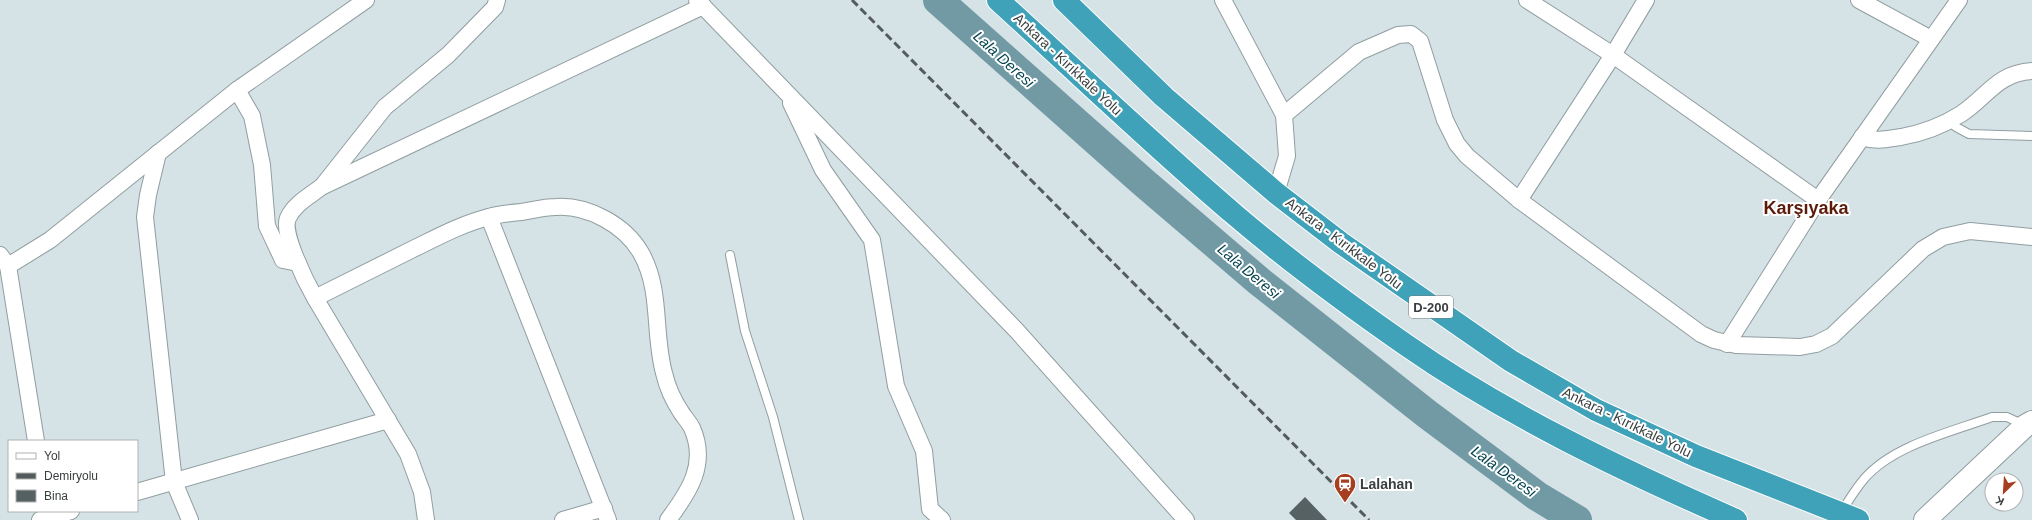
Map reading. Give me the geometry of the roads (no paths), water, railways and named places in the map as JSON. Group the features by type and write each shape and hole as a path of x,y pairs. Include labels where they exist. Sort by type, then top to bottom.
{"highway":[{"name":"Ankara - Kırıkkale Yolu","path":"998,0 1130,122 1236,216 1317,281 1407,346 1489,397 1580,447 1675,493 1736,520"},
{"name":"Ankara - Kırıkkale Yolu","path":"1064,0 1164,97 1276,193 1348,247 1511,361 1596,410 1696,456 1849,517"}],"street":[{"path":"36,440 4,260 50,240 237,90 366,0"},
{"path":"321,187 385,107 448,55 495,7 497,0"},
{"path":"1224,0 1284,115 1287,156 1276,193"},
{"path":"1527,0 1613,55 1818,200"},
{"path":"1519,200 1613,55 1646,0"},
{"path":"1859,0 1932,39"},
{"path":"1727,344 1818,200 1959,0"},
{"path":"426,520 422,492 408,454 315,298 298,263 289,237 287,219 295,207 321,187 700,3 1018,331 1186,520"},
{"path":"1284,115 1359,52 1398,35 1411,34 1420,41 1445,120 1457,144 1479,167 1519,200 1701,334 1727,344 1800,347 1823,341 1832,336 1923,249 1943,237 1970,231 2032,237"},
{"path":"1862,137 1878,141 1919,133 1949,121 1973,105 1995,84 2004,78 2014,74 2032,71"},
{"path":"237,90 252,116 262,165 267,226 283,260 298,263"},
{"path":"784,90 824,170 872,240 896,386 924,451 930,509 942,520"},
{"path":"158,153 148,195 145,217 174,482 190,520"},
{"path":"315,298 451,230 489,217 556,206 574,208 593,213 611,222 628,235 640,252 651,273 655,290 657,339 664,374 680,411 692,428 698,447 697,469 689,491 668,520"},
{"path":"489,217 606,514 563,520"},
{"path":"138,492 388,420"},
{"path":"1925,520 2028,424"},
{"path":"40,520 68,512"}],"lane":[{"path":"1949,121 1956,128 1969,134 2032,136"},
{"path":"730,255 745,331 773,417 799,520"},
{"path":"1849,517 1864,479 1883,464 1908,448 1992,417 2007,417 2028,424"}],"waterway":[{"name":"Lala Deresi","path":"938,0 1143,182 1260,282 1427,414 1537,496 1577,520"}],"railway":[{"path":"852,0 1369,520"}],"place":[{"name":"Lalahan","path":"1345,504"}],"district":[{"name":"Karşıyaka","path":"1806,208"}]}
